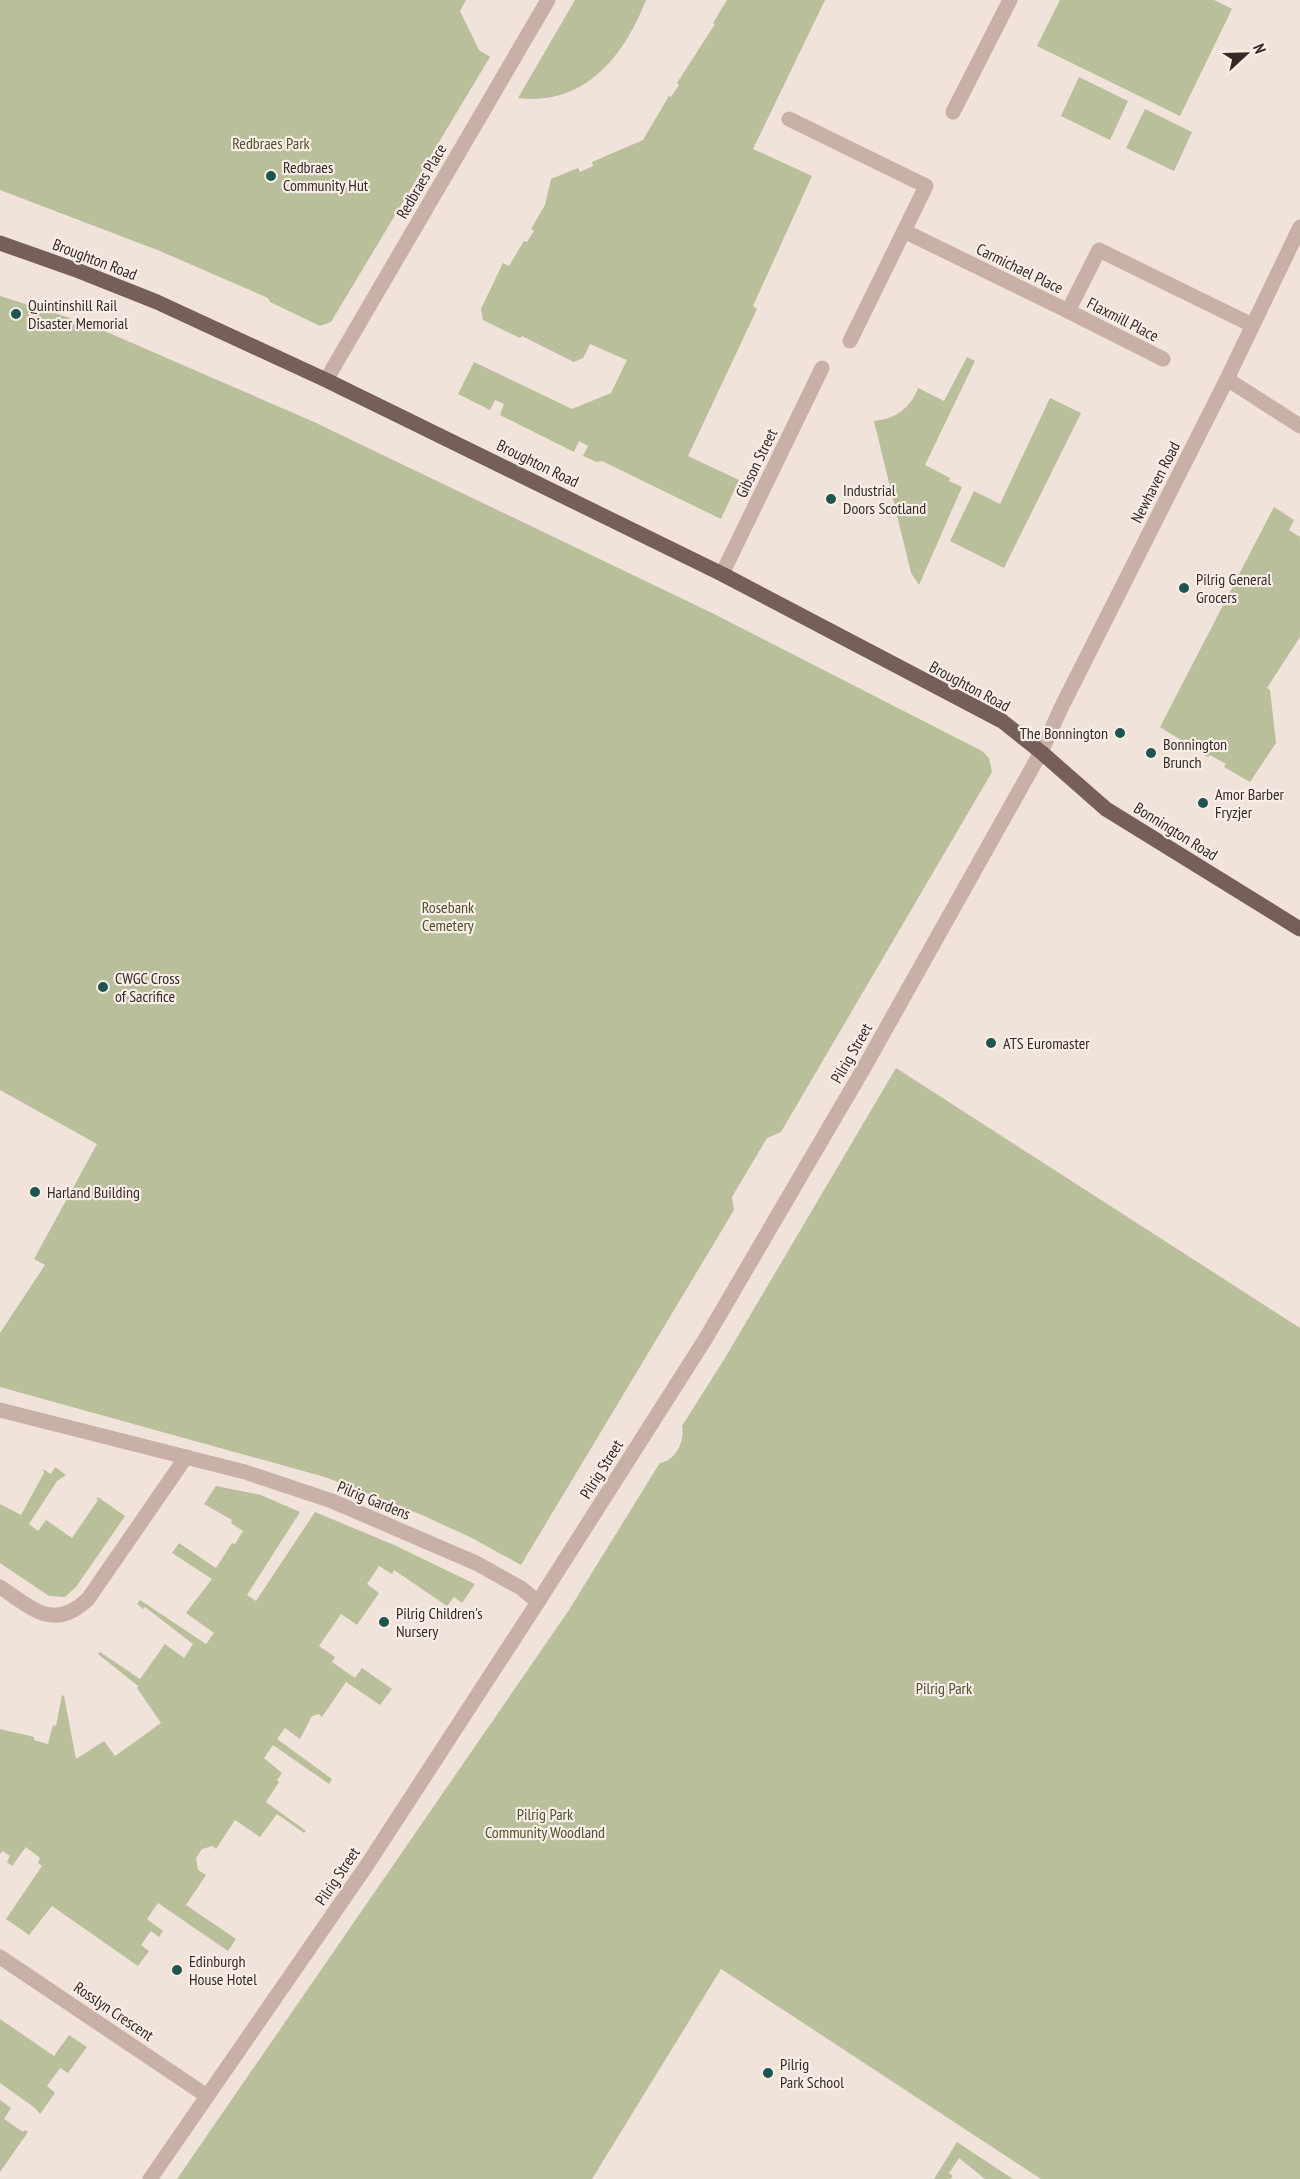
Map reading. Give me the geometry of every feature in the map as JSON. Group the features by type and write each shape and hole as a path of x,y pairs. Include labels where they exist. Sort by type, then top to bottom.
{"main road":[{"name":"Broughton Road","path":"0,243 80,271 157,302 326,380 722,574 1002,721 1041,752"},
{"name":"Bonnington Road","path":"1041,752 1106,808 1300,929"}],"street":[{"name":"Redbraes Place","path":"326,380 548,0"},
{"path":"953,112 1010,0"},
{"path":"789,119 926,186 850,341"},
{"name":"Newhaven Road","path":"1041,752 1300,227"},
{"name":"Carmichael Place","path":"904,231 1068,311 1099,250 1252,325"},
{"name":"Flaxmill Place","path":"1068,311 1163,358"},
{"name":"Gibson Street","path":"722,574 822,368"},
{"path":"1227,379 1300,426"},
{"name":"Pilrig Street","path":"150,2179 367,1865 706,1338 865,1066 1041,752"},
{"name":"Pilrig Gardens","path":"0,1410 256,1476 332,1501 476,1563 521,1588 538,1602"},
{"path":"0,1587 46,1616 62,1616 79,1608 88,1599 186,1457"},
{"name":"Rosslyn Crescent","path":"0,1957 207,2096"}],"green space":[{"name":"Redbraes Park","path":"0,0 466,0 460,11 479,50 490,57 331,322 320,326 270,302 268,298 160,251 0,190"},
{"path":"575,0 646,0 626,40 599,73 563,94 542,98 518,98"},
{"path":"727,0 825,0 753,149 812,176 753,306 757,309 688,456 739,480 721,519 602,461 597,462 583,456 588,446 579,441 574,452 500,415 504,404 495,400 490,410 458,394 474,362 572,409 611,393 627,360 590,344 583,358 574,362 522,336 520,338 483,320 481,309 503,263 509,266 524,241 527,242 534,231 531,229 545,205 551,179 578,168 580,172 593,166 592,162 643,140 669,96 671,97 679,85 677,83 715,24 713,23"},
{"path":"1060,0 1214,0 1232,9 1180,116 1037,46"},
{"path":"1079,77 1128,101 1110,140 1061,116"},
{"path":"1145,109 1192,132 1174,171 1126,148"},
{"name":"Rosebank Cemetery","path":"0,296 86,323 314,422 712,613 982,751 989,758 992,772 781,1132 767,1138 732,1197 734,1210 521,1565 472,1538 422,1515 325,1477 0,1387 0,1333 45,1265 34,1259 97,1144 0,1090"},
{"path":"967,357 975,361 925,465 962,487 919,585 911,573 874,421 889,418 907,407 918,388 944,401"},
{"path":"1050,398 1081,413 1004,568 950,541 974,491 1000,504"},
{"path":"1274,507 1294,520 1289,530 1300,537 1300,637 1267,688 1270,690 1276,743 1250,782 1224,767 1226,764 1210,755 1208,757 1160,727"},
{"name":"Pilrig Park","path":"896,1068 1300,1328 1300,2179 1041,2179 721,1969 592,2179 177,2179 569,1610 660,1463 675,1454 681,1444 682,1426 725,1358"},
{"path":"55,1467 66,1475 57,1481 29,1524 38,1531 46,1520 72,1538 98,1497 125,1516 76,1587 65,1597 49,1596 0,1563 0,1504 21,1515 44,1473 43,1469 51,1474"},
{"path":"216,1486 261,1495 300,1512 247,1595 256,1601 315,1512 394,1545 475,1584 462,1603 454,1597 447,1606 394,1570 392,1574 379,1566 367,1584 379,1593 357,1625 341,1614 319,1646 335,1657 332,1662 355,1678 362,1668 392,1689 380,1705 346,1682 322,1717 319,1714 312,1716 300,1739 285,1728 277,1739 332,1779 329,1784 273,1745 264,1758 282,1773 266,1802 306,1831 304,1833 277,1814 260,1837 235,1820 216,1849 213,1846 202,1849 196,1858 198,1870 206,1875 186,1905 236,1939 228,1951 158,1903 147,1919 163,1931 159,1937 151,1931 141,1945 149,1951 138,1966 52,1906 29,1935 6,1919 42,1866 38,1863 40,1858 26,1847 12,1866 7,1862 10,1856 3,1851 0,1854 0,1729 34,1737 34,1740 48,1744 53,1725 56,1726 62,1695 76,1759 104,1741 115,1756 161,1723 137,1688 138,1686 98,1654 100,1652 140,1679 165,1644 184,1658 193,1644 145,1607 143,1609 137,1604 140,1600 206,1644 214,1633 186,1613 212,1579 172,1553 179,1543 216,1568 232,1543 235,1544 243,1531 231,1523 232,1520 204,1504"},
{"path":"0,2019 54,2056 69,2035 87,2047 68,2073 60,2068 47,2086 55,2093 40,2114 0,2083"},
{"path":"0,2100 11,2108 4,2119 23,2132 25,2130 28,2132 0,2172"},
{"path":"957,2142 1013,2179 985,2179 959,2158 949,2173 953,2176 950,2179 934,2179"}],"place":[{"name":"Redbraes Community Hut","path":"271,176"},
{"name":"Quintinshill Rail Disaster Memorial","path":"16,314"},
{"name":"Industrial Doors Scotland","path":"831,499"},
{"name":"Pilrig General Grocers","path":"1184,588"},
{"name":"The Bonnington","path":"1120,733"},
{"name":"Bonnington Brunch","path":"1151,753"},
{"name":"Amor Barber Fryzjer","path":"1203,803"},
{"name":"CWGC Cross of Sacrifice","path":"103,987"},
{"name":"ATS Euromaster","path":"991,1043"},
{"name":"Harland Building","path":"35,1192"},
{"name":"Pilrig Children's Nursery","path":"384,1622"},
{"name":"Edinburgh House Hotel","path":"177,1970"},
{"name":"Pilrig Park School","path":"768,2073"}],"park label":[{"name":"Pilrig Park Community Woodland","path":"545,1823"}]}
